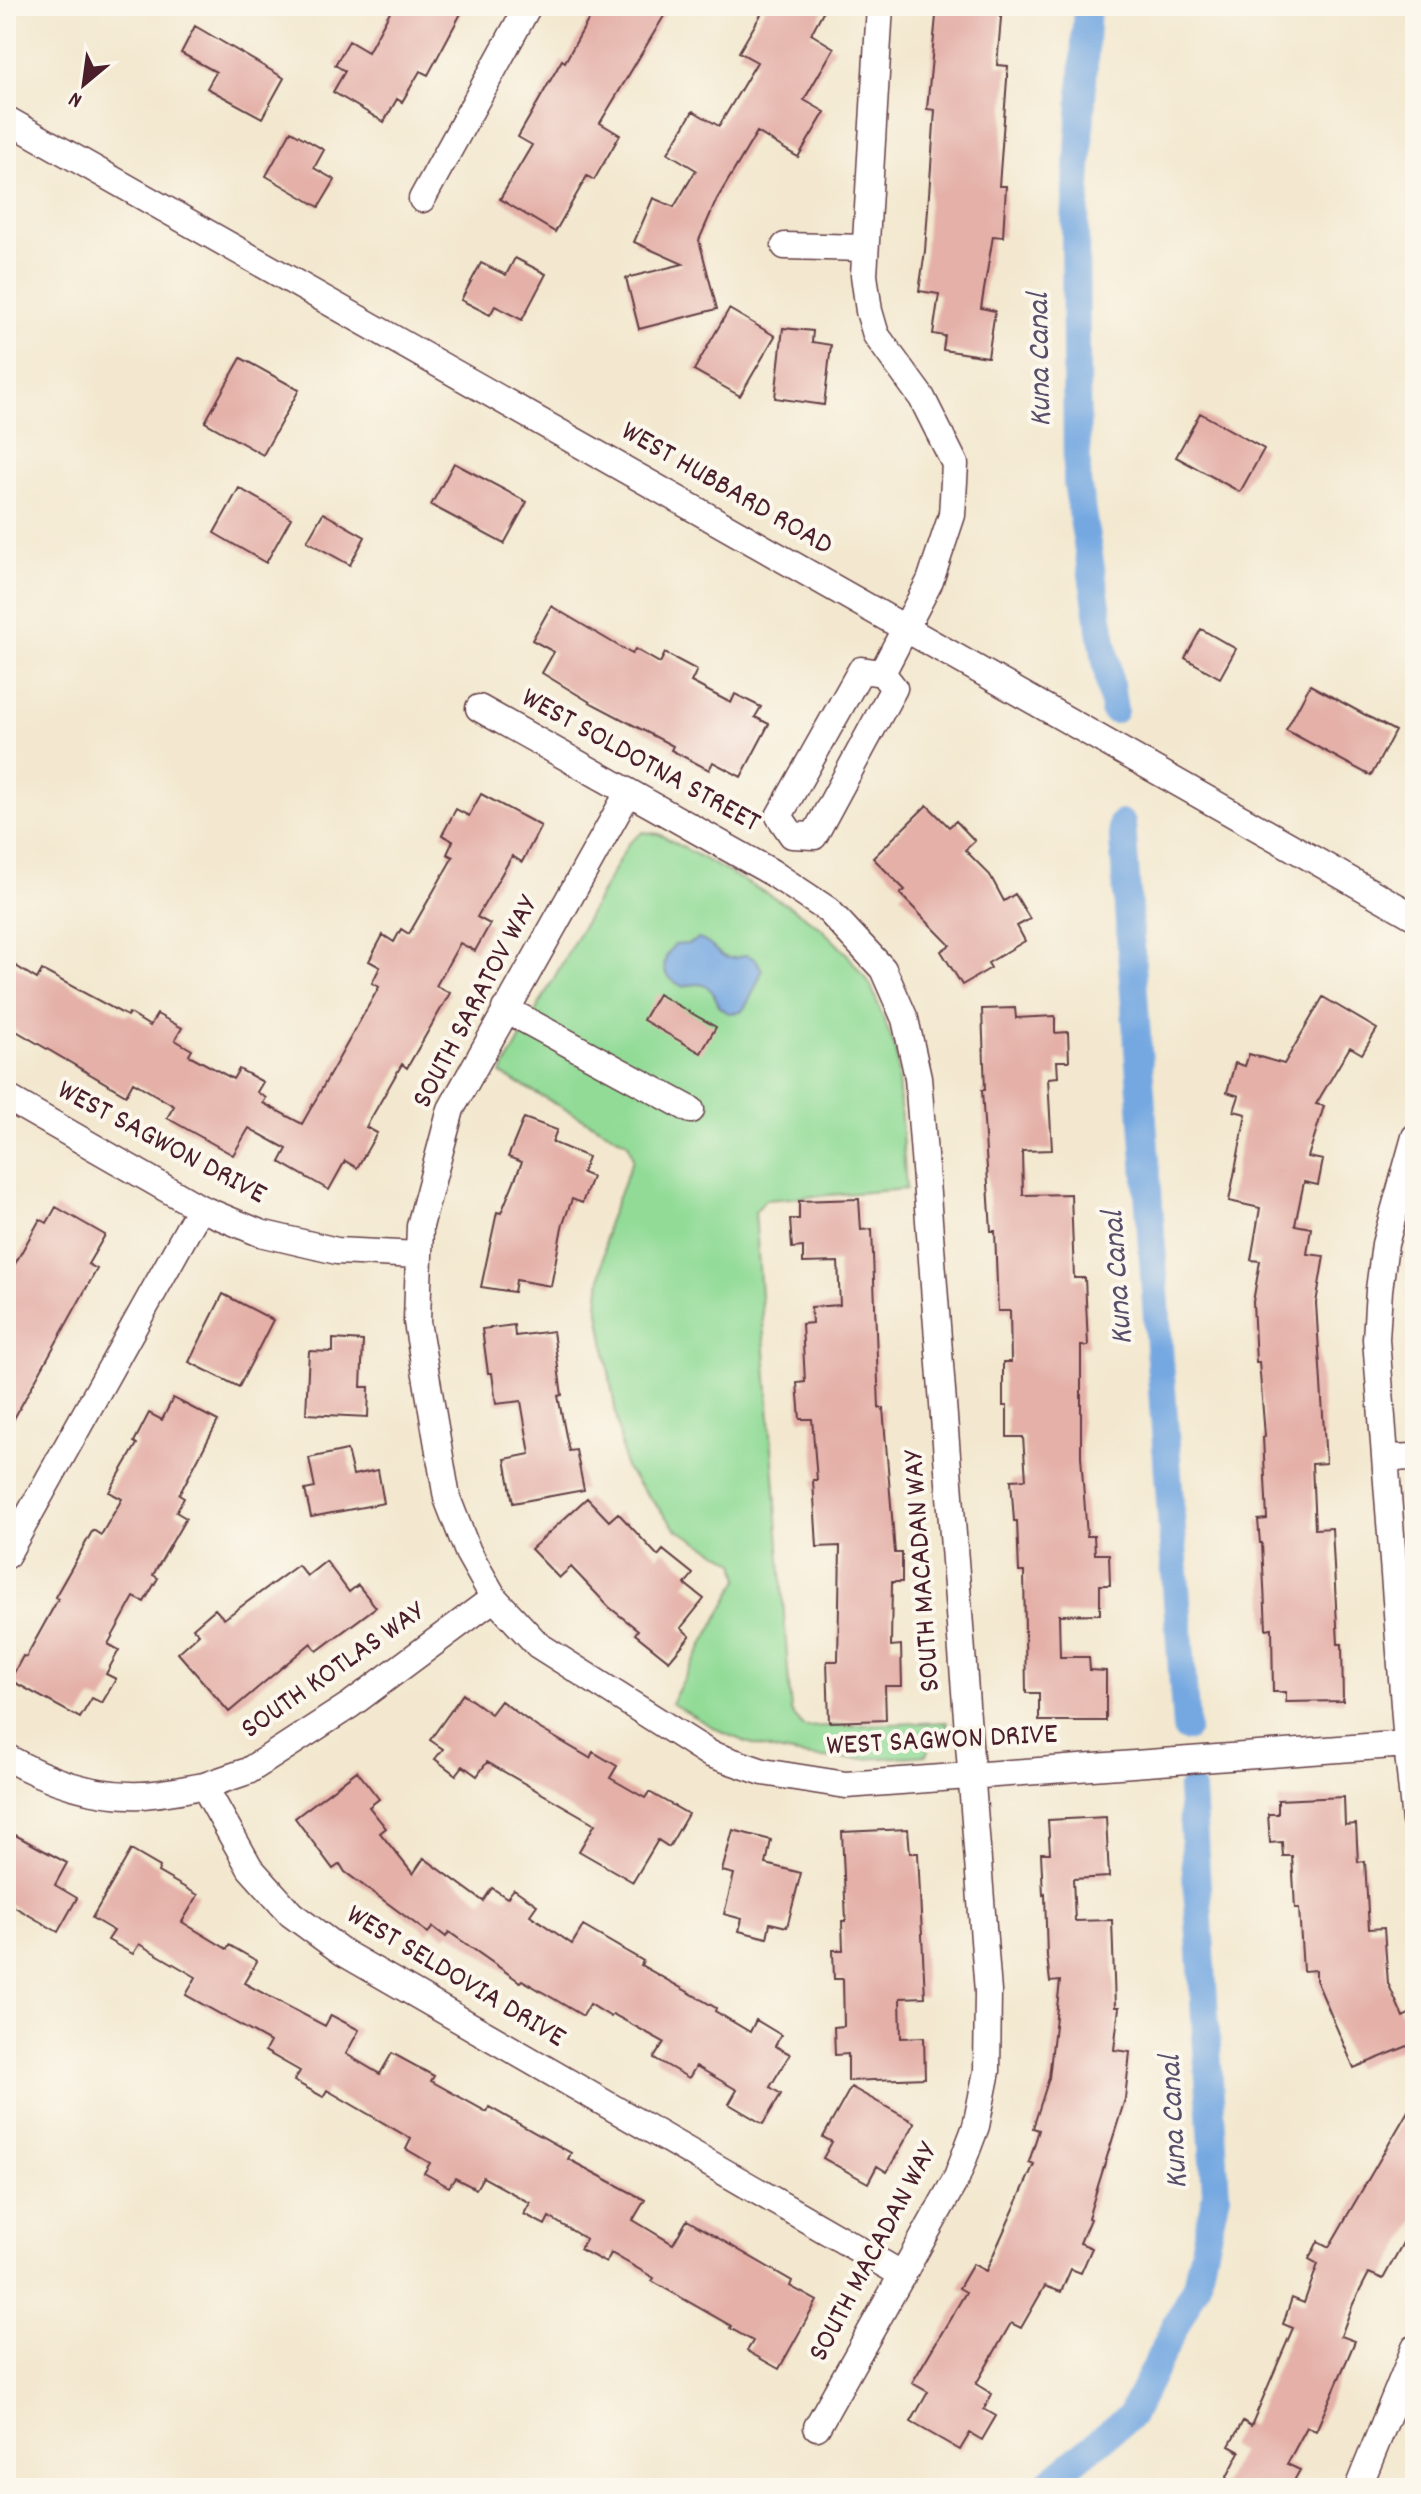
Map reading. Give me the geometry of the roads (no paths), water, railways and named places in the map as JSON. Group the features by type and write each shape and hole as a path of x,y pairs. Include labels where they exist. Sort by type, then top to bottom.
{"street":[{"path":"422,199 528,6"},
{"path":"880,6 864,275 869,311 876,335 922,398 955,464 952,515 930,581 882,673"},
{"name":"WEST HUBBARD ROAD","path":"6,119 1415,917"},
{"path":"785,246 865,248"},
{"path":"861,670 882,673 894,688 814,836 792,835 779,816 861,670"},
{"name":"WEST SOLDOTNA STREET","path":"479,708 771,872"},
{"name":"SOUTH SARATOV WAY","path":"419,1255 420,1226 451,1109 628,793"},
{"path":"771,872 792,835"},
{"name":"SOUTH MACADAN WAY","path":"771,872 828,910 883,969 905,1019 918,1077 988,1992 987,2071 976,2126 956,2179 817,2427"},
{"path":"505,1009 691,1110"},
{"name":"WEST SAGWON DRIVE","path":"6,1097 200,1208 260,1233 337,1251 419,1255 417,1322 447,1498 468,1552 494,1598 538,1645 710,1754 763,1772 846,1785 1407,1744"},
{"path":"1415,1137 1385,1244 1376,1339 1415,1821"},
{"path":"6,1556 200,1208"},
{"path":"1387,1458 1415,1457"},
{"name":"SOUTH KOTLAS WAY","path":"204,1786 248,1771 337,1713 494,1598"},
{"path":"6,1757 41,1777 91,1792 142,1795 204,1786"},
{"name":"WEST SELDOVIA DRIVE","path":"204,1786 250,1868 291,1914 344,1953 903,2275"},
{"path":"1358,2488 1415,2348"}],"water":[{"path":"698,939 723,956 736,958 746,955 756,959 762,970 741,1012 729,1013 719,1007 707,987 697,984 684,987 667,974 664,964 674,945 688,944"}],"waterway":[{"name":"Kuna Canal","path":"1087,6 1075,224 1077,482 1114,710"},
{"name":"Kuna Canal","path":"1122,824 1186,1728"},
{"name":"Kuna Canal","path":"1042,2488 1131,2415 1196,2285 1216,2194 1191,1791"}]}
